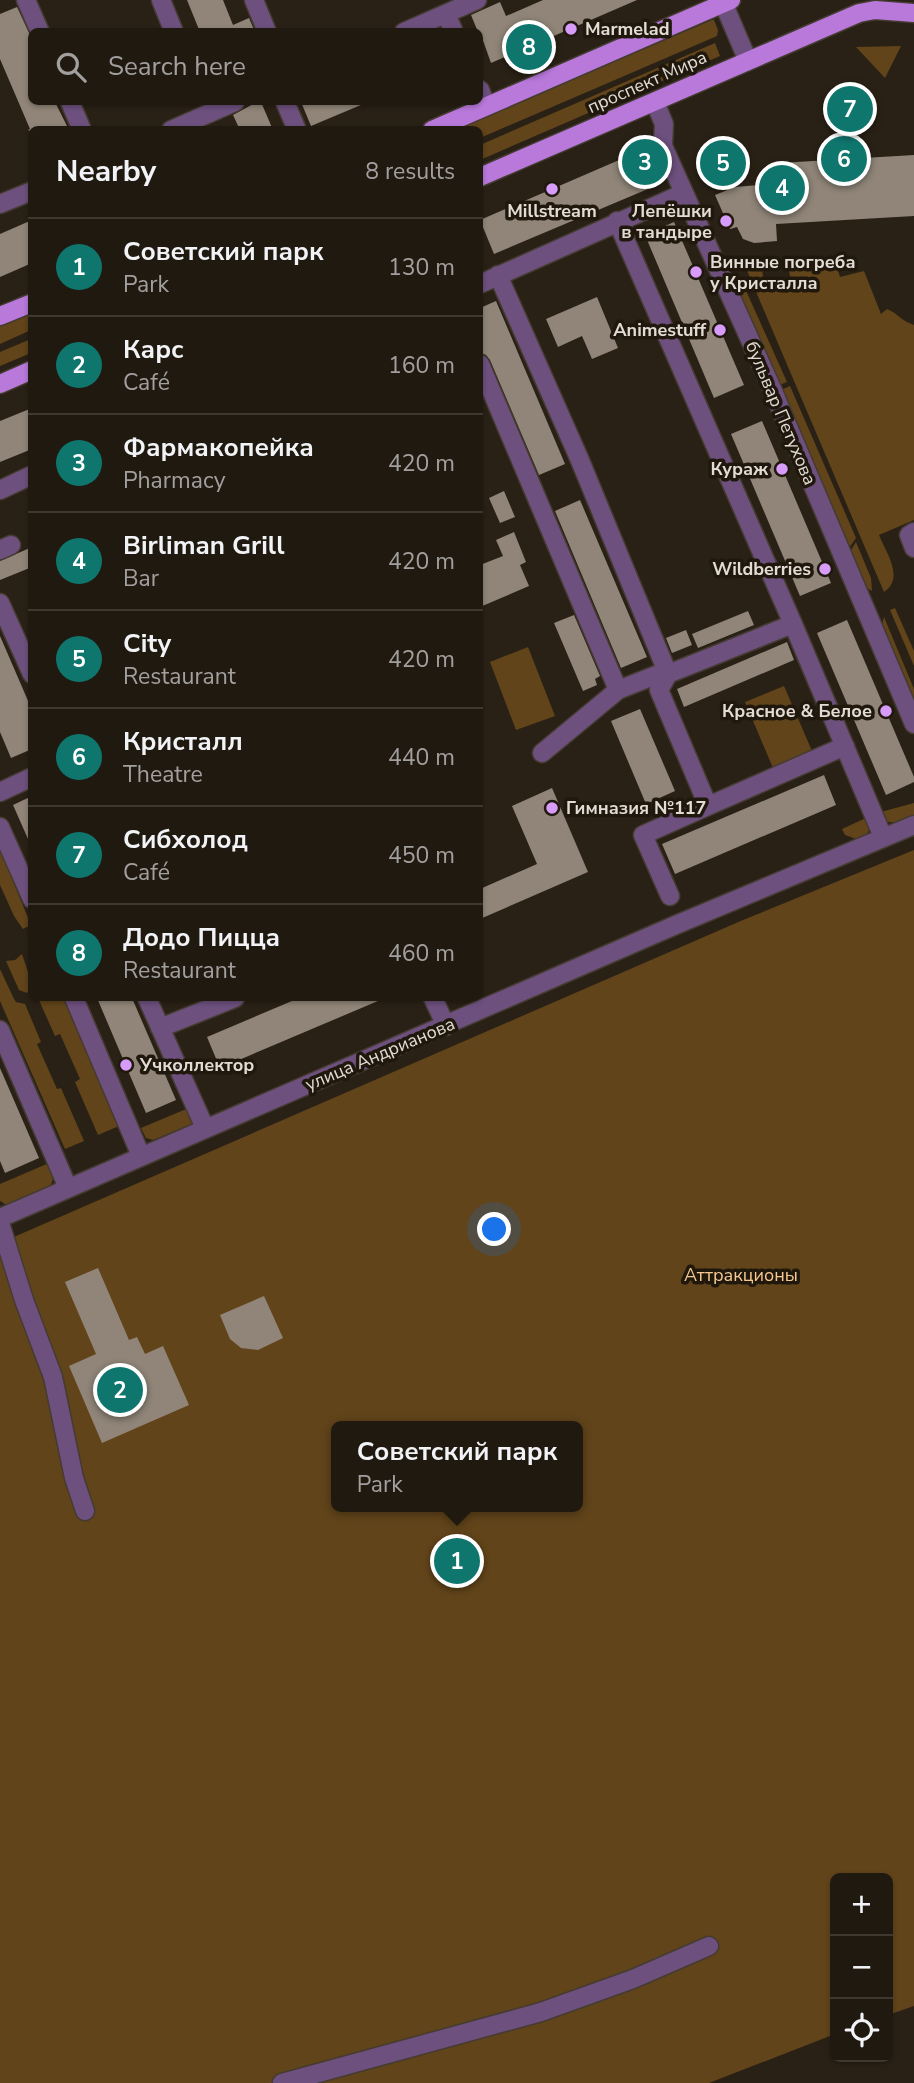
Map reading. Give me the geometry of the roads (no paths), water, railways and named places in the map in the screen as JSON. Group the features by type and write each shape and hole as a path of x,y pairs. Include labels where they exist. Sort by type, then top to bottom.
{"main road":[{"name":"проспект Мира","path":"831,24 851,0"},
{"path":"900,0 914,12"},
{"path":"483,98 725,1"},
{"name":"проспект Мира","path":"483,176 859,13 875,10 914,12"},
{"path":"438,126 472,105"},
{"path":"0,316 28,305"},
{"path":"0,384 28,372"}],"street":[{"path":"26,0 38,28"},
{"path":"161,0 172,28"},
{"path":"254,0 265,28"},
{"path":"413,28 477,0"},
{"path":"725,1 748,61"},
{"path":"446,14 452,28"},
{"name":"бульвар Петухова","path":"655,102 664,124 663,146 773,391 914,724"},
{"path":"71,105 80,126"},
{"path":"286,105 294,126"},
{"path":"177,126 206,107"},
{"path":"483,282 684,192"},
{"path":"0,204 28,193"},
{"path":"617,221 883,837"},
{"path":"498,275 579,458 668,674"},
{"path":"483,371 618,690"},
{"path":"0,490 28,477"},
{"path":"914,532 909,535 914,548"},
{"path":"0,603 28,665"},
{"path":"542,753 618,690 668,674 793,624"},
{"path":"668,674 659,690 708,806"},
{"path":"670,896 643,835 845,746"},
{"path":"0,792 28,779"},
{"name":"улица Андрианова","path":"0,1221 205,1128 914,825"},
{"path":"0,827 28,890"},
{"path":"75,1001 141,1156"},
{"path":"148,1001 205,1128"},
{"path":"160,1028 227,1001"},
{"path":"434,1001 446,1026"},
{"path":"0,1030 68,1188"},
{"path":"0,1221 24,1300 53,1377 74,1478 85,1511"},
{"path":"282,2083 541,2012 633,1979 709,1946"}],"place":[{"name":"Marmelad","path":"571,29"},
{"name":"Додо Пицца","path":"529,47"},
{"name":"Сибхолод","path":"850,109"},
{"name":"Кристалл","path":"844,159"},
{"name":"Фармакопейка","path":"645,162"},
{"name":"City","path":"723,163"},
{"name":"Birliman Grill","path":"782,188"},
{"name":"Millstream","path":"552,189"},
{"name":"Лепёшки в тандыре","path":"726,221"},
{"name":"Винные погреба у Кристалла","path":"696,272"},
{"name":"Animestuff","path":"720,330"},
{"name":"Кураж","path":"782,469"},
{"name":"Wildberries","path":"825,569"},
{"name":"Красное & Белое","path":"886,711"},
{"name":"Гимназия №117","path":"552,808"},
{"name":"Учколлектор","path":"126,1065"},
{"name":"Карс","path":"120,1390"},
{"name":"Советский парк","path":"457,1561"}],"park label":[{"name":"Аттракционы","path":"741,1275"}]}
